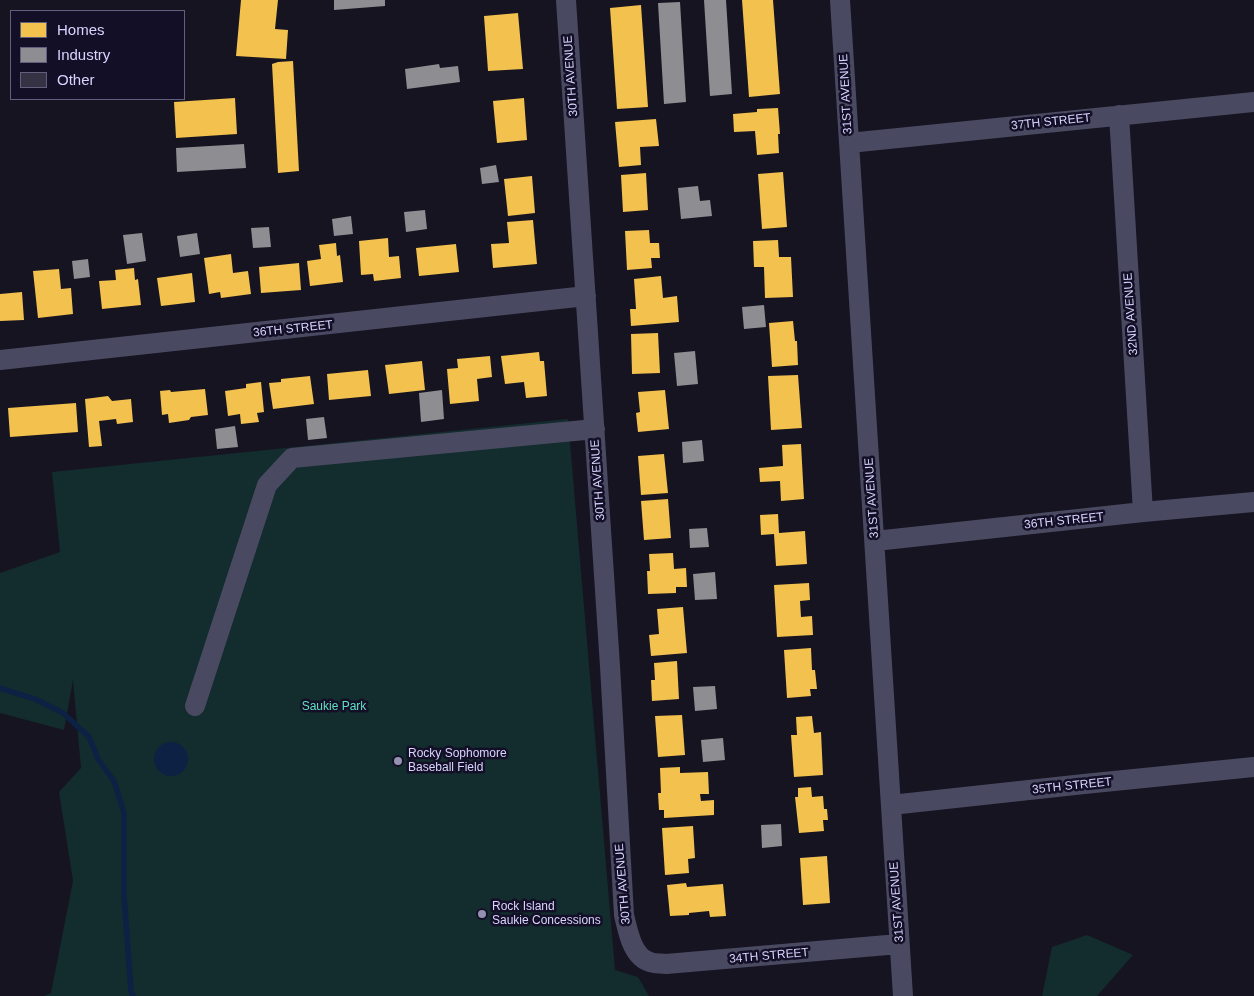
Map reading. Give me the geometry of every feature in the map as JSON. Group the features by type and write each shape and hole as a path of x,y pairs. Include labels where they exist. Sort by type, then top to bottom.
{"street":[{"name":"30TH AVENUE","path":"566,0 595,429 624,915 628,933 639,956"},
{"name":"31ST AVENUE","path":"840,0 903,996"},
{"name":"37TH STREET","path":"849,143 1254,102"},
{"name":"32ND AVENUE","path":"1118,115 1143,512"},
{"name":"36TH STREET","path":"0,360 586,296"},
{"path":"195,706 268,485 292,458 595,429"},
{"name":"36TH STREET","path":"875,541 1254,502"},
{"name":"35TH STREET","path":"890,805 1254,767"},
{"name":"34TH STREET","path":"639,956 649,962 666,964 899,944"}],"green space":[{"name":"Saukie Park","path":"568,419 615,970 638,977 649,996 44,996 51,993 73,881 59,792 81,768 73,680 64,730 0,713 0,573 60,552 52,472"},
{"path":"1087,935 1133,955 1097,996 1042,996 1052,947"}],"water":[{"path":"171,742 183,747 188,759 183,771 171,776 159,771 154,759 159,747"}],"building: Homes":[{"path":"241,0 278,0 275,29 288,30 286,59 236,56"},
{"path":"742,0 773,0 780,94 749,97"},
{"path":"641,5 648,107 617,109 610,8"},
{"path":"518,13 523,69 488,71 484,16"},
{"path":"293,61 299,171 278,173 272,64"},
{"path":"235,98 237,134 176,138 174,102"},
{"path":"524,98 527,140 497,143 493,101"},
{"path":"778,108 779,153 757,155 755,131 734,132 733,114 757,112 757,109"},
{"path":"656,119 659,146 640,147 641,165 619,167 615,122"},
{"path":"783,172 787,227 762,229 758,174"},
{"path":"646,173 648,210 623,212 621,175"},
{"path":"532,176 535,213 508,216 504,179"},
{"path":"533,220 537,264 493,268 491,244 509,243 507,222"},
{"path":"649,230 650,243 659,243 660,258 651,258 652,268 627,270 625,231"},
{"path":"388,238 389,257 399,256 401,278 374,281 373,274 361,275 359,241"},
{"path":"778,240 779,257 791,257 793,297 765,298 764,267 754,267 753,241"},
{"path":"336,243 337,256 340,255 343,282 310,286 307,261 321,259 319,245"},
{"path":"456,244 459,272 419,276 416,248"},
{"path":"231,254 233,273 248,271 251,294 221,298 220,292 209,294 204,258"},
{"path":"299,263 301,290 261,293 259,267"},
{"path":"134,268 135,280 138,279 141,305 102,309 99,281 116,280 115,270"},
{"path":"59,269 61,289 71,288 73,314 38,318 33,271"},
{"path":"192,273 195,302 161,306 157,278"},
{"path":"661,276 663,298 677,296 679,322 631,326 630,309 636,309 634,279"},
{"path":"22,292 24,320 0,321 0,294"},
{"path":"793,321 795,341 797,341 798,365 772,367 769,323"},
{"path":"658,333 660,373 632,374 631,334"},
{"path":"539,352 540,361 544,361 547,396 526,398 524,382 505,384 501,356"},
{"path":"490,356 492,377 477,379 479,401 450,404 447,369 458,368 457,359"},
{"path":"422,361 425,390 389,394 385,365"},
{"path":"368,370 371,396 329,400 327,374"},
{"path":"798,375 802,428 771,430 768,376"},
{"path":"310,376 314,404 273,409 269,383 281,382 281,379"},
{"path":"261,382 264,412 257,413 259,422 241,424 240,414 228,416 225,391 246,388 246,384"},
{"path":"205,389 208,415 169,423 168,414 162,415 160,391"},
{"path":"665,390 669,429 638,432 636,413 640,412 638,392"},
{"path":"108,396 112,401 131,399 133,422 117,424 116,419 99,421 102,446 89,447 85,399"},
{"path":"76,403 78,432 10,437 8,408"},
{"path":"801,444 804,499 781,501 780,481 760,482 759,468 783,466 782,445"},
{"path":"664,454 668,493 641,495 638,456"},
{"path":"668,499 671,538 644,540 641,501"},
{"path":"778,514 779,533 805,531 807,564 776,566 774,534 761,535 760,515"},
{"path":"673,553 674,569 686,568 687,587 676,587 676,593 648,594 647,571 650,571 649,554"},
{"path":"809,583 810,600 800,601 801,617 812,616 813,635 777,637 774,585"},
{"path":"683,607 687,653 651,656 649,635 659,634 657,609"},
{"path":"811,648 812,670 815,670 817,689 810,689 811,696 787,698 784,650"},
{"path":"677,661 679,699 652,701 651,680 655,680 654,663"},
{"path":"682,715 685,755 658,757 655,716"},
{"path":"812,716 814,733 821,732 823,775 794,777 791,735 797,735 796,717"},
{"path":"680,767 680,773 708,772 709,794 700,794 701,801 714,800 714,815 664,818 664,810 659,810 658,793 661,793 660,768"},
{"path":"811,787 812,797 823,796 824,809 827,809 828,820 823,820 824,831 799,833 795,797 798,797 798,788"},
{"path":"693,826 695,858 688,859 689,873 665,875 662,828"},
{"path":"827,856 830,903 803,905 800,858"},
{"path":"686,883 687,887 723,884 726,916 710,917 709,911 670,916 667,885"}],"building: Industry":[{"path":"334,0 385,0 385,6 334,10"},
{"path":"704,0 726,0 732,94 710,96"},
{"path":"680,2 686,102 664,104 658,3"},
{"path":"439,64 440,68 458,66 460,82 407,89 405,69"},
{"path":"244,144 246,168 177,172 176,148"},
{"path":"496,165 499,182 482,184 480,168"},
{"path":"698,186 700,201 710,200 712,216 681,219 678,188"},
{"path":"425,210 427,229 406,232 404,212"},
{"path":"351,216 353,234 334,236 332,219"},
{"path":"269,227 271,247 253,248 251,228"},
{"path":"142,233 146,261 127,264 123,235"},
{"path":"197,233 200,254 180,257 177,236"},
{"path":"88,259 90,277 74,279 72,261"},
{"path":"764,305 766,327 744,329 742,307"},
{"path":"695,351 698,384 677,386 674,353"},
{"path":"442,390 444,419 421,422 419,393"},
{"path":"324,417 327,438 308,440 306,419"},
{"path":"235,426 238,447 217,449 215,429"},
{"path":"702,440 704,461 683,463 682,442"},
{"path":"707,528 709,547 690,548 689,529"},
{"path":"715,572 717,599 695,600 693,574"},
{"path":"715,686 717,709 695,711 693,687"},
{"path":"723,738 725,760 703,762 701,740"},
{"path":"781,824 782,846 762,848 761,825"}],"building: Other":[{"name":"Rock Island Saukie Concessions","path":"479,908 486,909 485,919 479,919"}],"waterway":[{"path":"0,688 35,699 63,713 89,737 98,759 114,781 124,813 124,895 131,991 133,996"}],"place":[{"name":"Rocky Sophomore Baseball Field","path":"398,761"},
{"name":"Rock Island Saukie Concessions","path":"482,914"}]}
